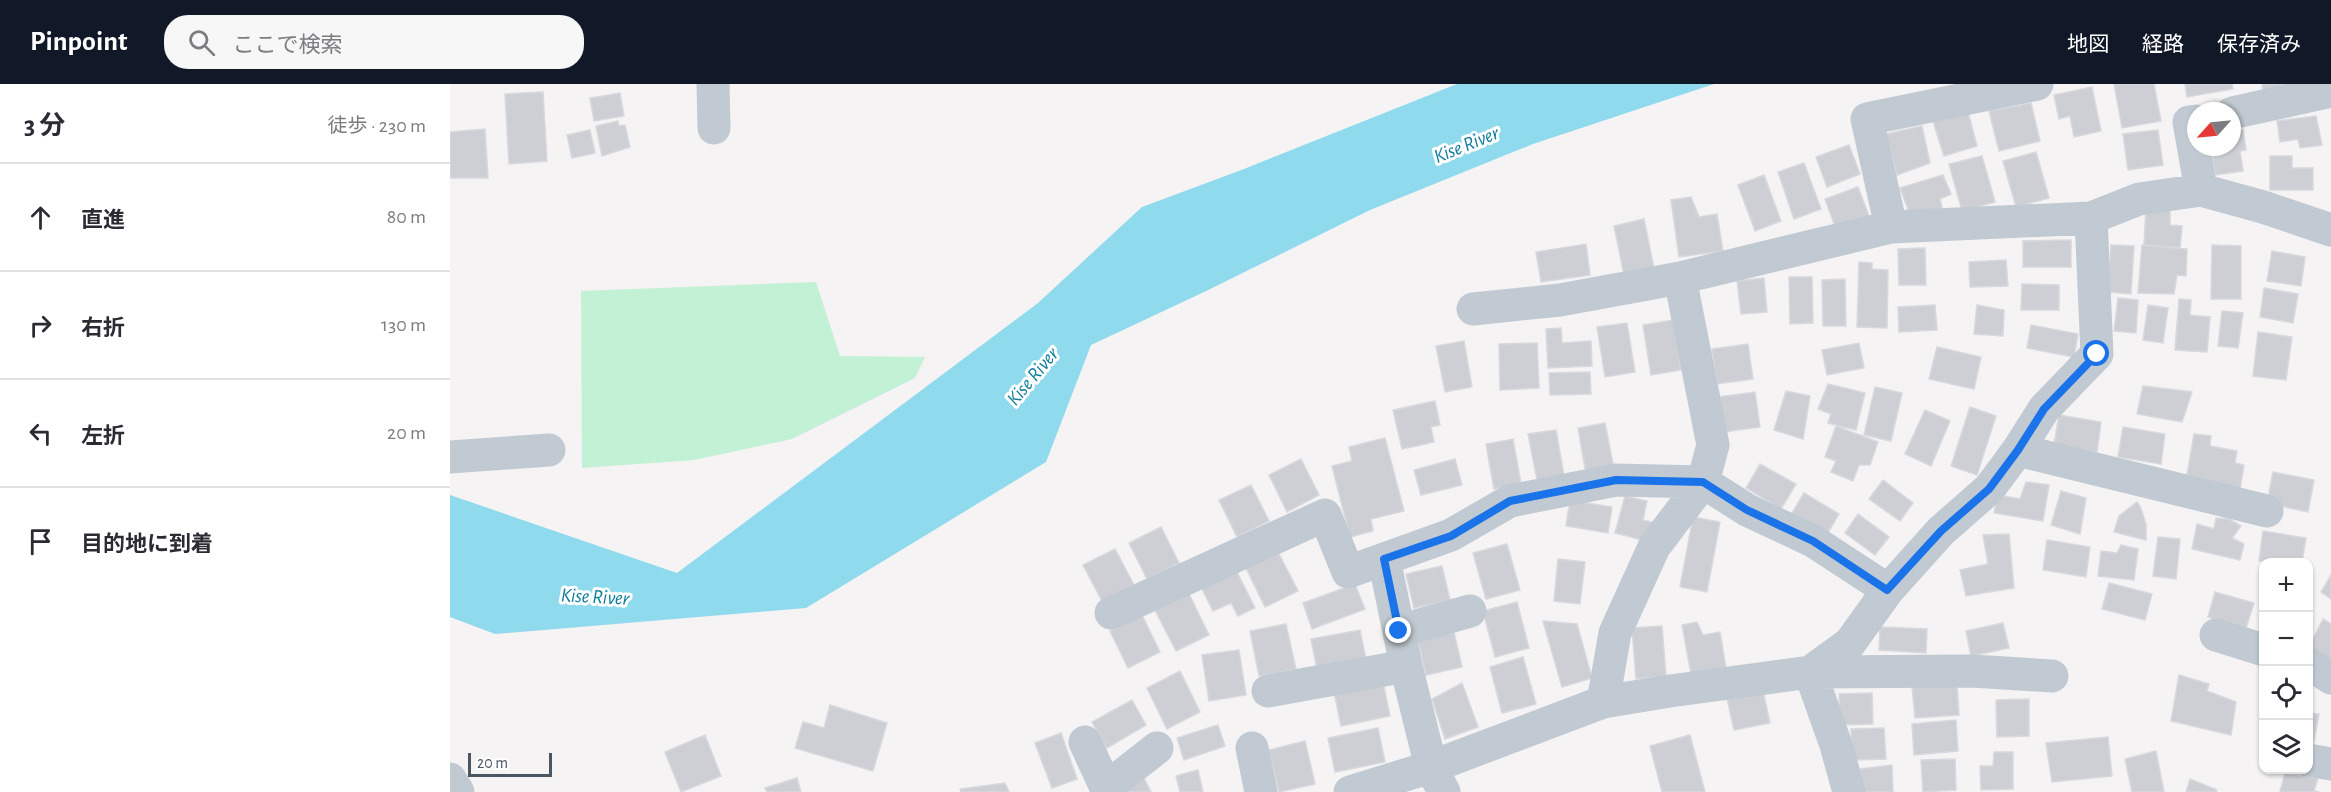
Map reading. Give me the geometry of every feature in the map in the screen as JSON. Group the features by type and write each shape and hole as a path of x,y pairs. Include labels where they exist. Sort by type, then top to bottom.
{"street":[{"path":"713,84 714,128"},
{"path":"1891,227 1867,118 2037,84"},
{"path":"2241,111 2331,91"},
{"path":"2195,156 2201,190"},
{"path":"1473,309 1560,300 1680,278 1891,227 2091,218 2139,199 2201,190 2263,207 2331,230"},
{"path":"1810,672 1850,643 1887,590 1941,531 1989,489 2018,450 2044,409 2097,354 2091,218"},
{"path":"1603,702 1615,633 1654,547 1703,482 1713,446 1680,278"},
{"path":"450,457 549,450"},
{"path":"2018,450 2267,511"},
{"path":"1111,613 1325,515 1348,572 1451,536 1510,501 1616,480 1703,482 1747,510 1813,541 1887,590"},
{"path":"1384,559 1406,666 1438,779"},
{"path":"1399,631 1470,611"},
{"path":"2216,635 2259,648"},
{"path":"1268,691 1406,666"},
{"path":"2313,666 2331,678"},
{"path":"1350,792 1438,779 1603,702 1810,672 1972,671 2052,676"},
{"path":"1810,672 1836,745 1849,792"},
{"path":"1085,742 1107,790 1157,748"},
{"path":"1252,748 1261,792"},
{"path":"2313,761 2331,764"},
{"path":"450,779 458,792"}],"green space":[{"path":"816,282 840,356 925,357 915,378 792,439 694,460 582,468 581,291"}],"water":[{"name":"Kise River","path":"1457,84 1714,84 1533,144 1370,210 1091,345 1046,462 806,608 495,634 450,617 450,495 677,573 1038,303 1142,207"}],"building":[{"path":"2114,84 2154,84 2161,121 2122,128"},
{"path":"2185,84 2232,84 2233,89 2187,97"},
{"path":"2262,84 2290,84 2263,92"},
{"path":"2092,87 2101,131 2074,137 2070,116 2059,119 2054,95"},
{"path":"543,92 547,161 509,164 505,94"},
{"path":"620,93 624,116 594,121 590,98"},
{"path":"2031,103 2040,141 1999,151 1989,111"},
{"path":"1967,108 1977,146 1944,156 1932,118"},
{"path":"2316,116 2322,145 2300,148 2298,139 2280,142 2277,121"},
{"path":"618,121 619,126 625,125 630,147 602,156 596,126"},
{"path":"1922,126 1930,163 1897,175 1886,134"},
{"path":"485,129 488,178 450,178 450,132"},
{"path":"590,130 595,153 572,158 567,135"},
{"path":"2158,130 2163,165 2128,170 2123,134"},
{"path":"2241,130 2243,130 2246,150 2241,151"},
{"path":"1849,145 1860,174 1827,187 1816,157"},
{"path":"2036,152 2049,198 2016,207 2003,161"},
{"path":"1982,156 1995,202 1962,211 1949,164"},
{"path":"2212,156 2241,156 2243,171 2215,175"},
{"path":"2270,156 2292,156 2292,168 2313,168 2313,190 2270,190"},
{"path":"1804,163 1821,209 1794,219 1778,172"},
{"path":"1764,175 1781,221 1755,231 1738,185"},
{"path":"1943,175 1951,194 1940,199 1942,208 1911,217 1900,188"},
{"path":"1858,187 1869,216 1836,229 1825,199"},
{"path":"1691,197 1699,217 1717,214 1723,251 1679,257 1671,200"},
{"path":"2146,208 2170,210 2170,225 2182,226 2180,248 2144,245"},
{"path":"1644,219 1654,268 1624,275 1614,226"},
{"path":"2071,240 2071,267 2023,267 2023,241"},
{"path":"1586,244 1590,275 1541,282 1536,252"},
{"path":"2111,245 2134,246 2131,294 2108,292"},
{"path":"2142,245 2187,249 2186,276 2177,275 2174,294 2138,293"},
{"path":"2212,245 2241,246 2241,299 2211,299"},
{"path":"1925,248 1926,285 1899,285 1898,249"},
{"path":"2272,251 2305,257 2301,286 2267,281"},
{"path":"2006,260 2008,286 1970,287 1969,262"},
{"path":"1859,262 1872,263 1872,269 1888,270 1887,328 1857,327"},
{"path":"1789,277 1812,277 1813,323 1790,324"},
{"path":"1764,278 1767,312 1741,314 1737,281"},
{"path":"1845,279 1846,326 1823,326 1822,280"},
{"path":"2022,284 2059,285 2059,310 2021,310"},
{"path":"2264,288 2298,294 2293,323 2260,317"},
{"path":"2118,298 2138,300 2136,333 2114,331"},
{"path":"2179,299 2191,300 2190,315 2210,317 2207,352 2175,350"},
{"path":"1935,305 1937,330 1899,332 1898,307"},
{"path":"1977,305 2004,310 2003,336 1974,334"},
{"path":"2148,305 2168,308 2163,343 2143,340"},
{"path":"2222,311 2243,313 2238,348 2218,346"},
{"path":"1673,320 1681,370 1651,375 1643,325"},
{"path":"1627,323 1635,372 1605,377 1597,327"},
{"path":"2031,325 2078,334 2074,357 2027,348"},
{"path":"1561,328 1562,343 1591,341 1592,366 1548,368 1546,329"},
{"path":"2258,332 2292,337 2286,380 2253,376"},
{"path":"1464,341 1472,387 1445,392 1436,346"},
{"path":"1537,343 1539,388 1500,390 1499,344"},
{"path":"1859,343 1864,368 1827,375 1822,350"},
{"path":"1748,344 1753,379 1717,384 1712,349"},
{"path":"1937,347 1981,357 1974,389 1929,379"},
{"path":"1590,372 1591,394 1550,395 1549,373"},
{"path":"1828,384 1865,393 1856,430 1828,423 1831,414 1818,409"},
{"path":"2143,386 2192,392 2182,422 2137,414"},
{"path":"1875,387 1902,393 1891,441 1864,435"},
{"path":"1786,391 1810,396 1803,439 1774,430"},
{"path":"1755,392 1760,427 1724,432 1719,397"},
{"path":"1435,401 1440,425 1431,427 1434,442 1402,449 1393,410"},
{"path":"1970,407 1996,416 1977,475 1951,466"},
{"path":"1925,410 1950,421 1931,466 1905,454"},
{"path":"2059,415 2101,422 2097,452 2054,445"},
{"path":"1605,423 1614,469 1586,474 1578,428"},
{"path":"1836,426 1878,442 1870,465 1859,465 1853,481 1831,472 1836,461 1825,457"},
{"path":"2123,427 2165,434 2161,464 2118,457"},
{"path":"1556,430 1564,475 1537,480 1528,434"},
{"path":"2194,434 2211,436 2210,446 2237,451 2235,463 2244,465 2240,490 2186,481"},
{"path":"1385,438 1404,511 1371,519 1373,531 1350,537 1332,466 1352,461 1349,447"},
{"path":"1513,439 1521,484 1494,489 1486,444"},
{"path":"1301,459 1319,495 1287,512 1269,475"},
{"path":"1455,459 1462,485 1421,495 1414,470"},
{"path":"1760,464 1796,484 1781,509 1746,488"},
{"path":"2273,472 2314,480 2308,512 2267,503"},
{"path":"1883,480 1913,503 1900,521 1869,499"},
{"path":"2026,482 2049,485 2043,521 1994,513 1998,495 2020,499"},
{"path":"1251,485 1269,521 1237,537 1219,500"},
{"path":"2061,491 2086,498 2080,534 2051,525"},
{"path":"1804,493 1839,514 1825,538 1789,518"},
{"path":"1625,496 1647,501 1643,520 1655,523 1650,542 1615,533"},
{"path":"1570,500 1612,507 1608,533 1566,526"},
{"path":"2137,502 2146,524 2146,540 2114,532 2119,516"},
{"path":"1858,514 1889,537 1875,555 1845,533"},
{"path":"1693,517 1720,522 1707,592 1680,587"},
{"path":"2216,518 2229,519 2241,526 2232,538 2244,544 2240,560 2192,549 2197,524 2214,529"},
{"path":"1161,527 1179,563 1147,579 1129,543"},
{"path":"2263,531 2306,538 2303,558 2259,558"},
{"path":"2009,534 2014,588 1966,596 1960,570 1988,564 1983,535"},
{"path":"2158,537 2180,539 2176,579 2153,576"},
{"path":"2047,540 2090,547 2086,577 2043,570"},
{"path":"1507,544 1520,590 1486,599 1473,553"},
{"path":"2121,545 2138,549 2134,580 2098,576 2101,551 2117,553"},
{"path":"1115,549 1134,585 1102,601 1083,565"},
{"path":"1277,550 1298,591 1265,607 1245,566"},
{"path":"1558,559 1585,562 1580,604 1554,601"},
{"path":"1234,566 1255,608 1238,616 1231,603 1213,611 1199,583"},
{"path":"1442,566 1450,600 1414,608 1406,574"},
{"path":"2331,575 2331,599 2321,592"},
{"path":"2109,583 2152,594 2145,620 2102,609"},
{"path":"1355,584 1365,609 1312,629 1303,603"},
{"path":"2215,592 2254,603 2246,628 2208,617"},
{"path":"1189,594 1209,635 1176,651 1155,610"},
{"path":"1517,602 1529,648 1495,657 1483,611"},
{"path":"1142,615 1160,652 1128,668 1110,631"},
{"path":"2323,619 2331,624 2331,661 2313,652 2313,639"},
{"path":"1543,621 1577,624 1592,678 1562,687"},
{"path":"1697,622 1703,635 1720,632 1726,668 1691,674 1682,625"},
{"path":"2003,623 2009,648 1971,656 1966,631"},
{"path":"1286,624 1296,669 1259,676 1250,631"},
{"path":"1662,626 1666,676 1636,679 1632,628"},
{"path":"1880,627 1927,629 1926,653 1879,650"},
{"path":"1360,630 1367,665 1318,674 1311,639"},
{"path":"1454,632 1462,667 1426,675 1418,641"},
{"path":"1239,650 1246,695 1209,701 1202,655"},
{"path":"1523,657 1536,704 1502,713 1490,667"},
{"path":"1180,671 1200,712 1167,729 1147,688"},
{"path":"2179,675 2209,684 2207,691 2236,702 2231,735 2171,721"},
{"path":"1383,682 1390,716 1341,726 1334,692"},
{"path":"1462,683 1478,727 1445,739 1432,699"},
{"path":"1957,684 1959,715 1915,718 1912,687"},
{"path":"1763,691 1770,723 1734,730 1727,698"},
{"path":"1872,693 1873,724 1840,725 1839,694"},
{"path":"2029,699 2029,736 1997,737 1996,700"},
{"path":"1132,700 1146,725 1107,748 1092,722"},
{"path":"830,705 887,723 873,771 795,748 803,722 824,728"},
{"path":"2313,713 2319,714 2313,747"},
{"path":"1956,720 1958,751 1914,755 1912,724"},
{"path":"1218,725 1225,746 1184,760 1177,738"},
{"path":"1378,728 1385,762 1335,772 1328,738"},
{"path":"1884,728 1886,759 1853,760 1851,729"},
{"path":"1061,733 1077,779 1052,788 1035,743"},
{"path":"705,735 721,776 681,792 665,752"},
{"path":"1690,735 1705,792 1662,792 1650,746"},
{"path":"2108,737 2112,776 2052,782 2046,743"},
{"path":"1305,741 1315,784 1279,792 1269,750"},
{"path":"2156,751 2164,792 2132,792 2125,759"},
{"path":"1994,752 2013,752 2013,789 1981,790 1980,766 1993,766"},
{"path":"1955,759 1956,790 1923,792 1921,760"},
{"path":"1892,765 1893,792 1860,792 1860,769"},
{"path":"1198,770 1203,792 1180,792 1176,776"},
{"path":"2285,774 2318,778 2314,791 2319,792 2280,792"},
{"path":"1143,776 1151,792 1126,792"},
{"path":"797,778 801,792 767,792 765,788"},
{"path":"2190,779 2217,790 2216,792 2186,792"},
{"path":"1005,783 1009,792 961,792 960,789"}],"route":[{"path":"1399,631 1384,559 1451,536 1510,501 1616,480 1703,482 1747,510 1813,541 1887,590 1941,531 1989,489 2018,450 2044,409 2097,354"}]}
